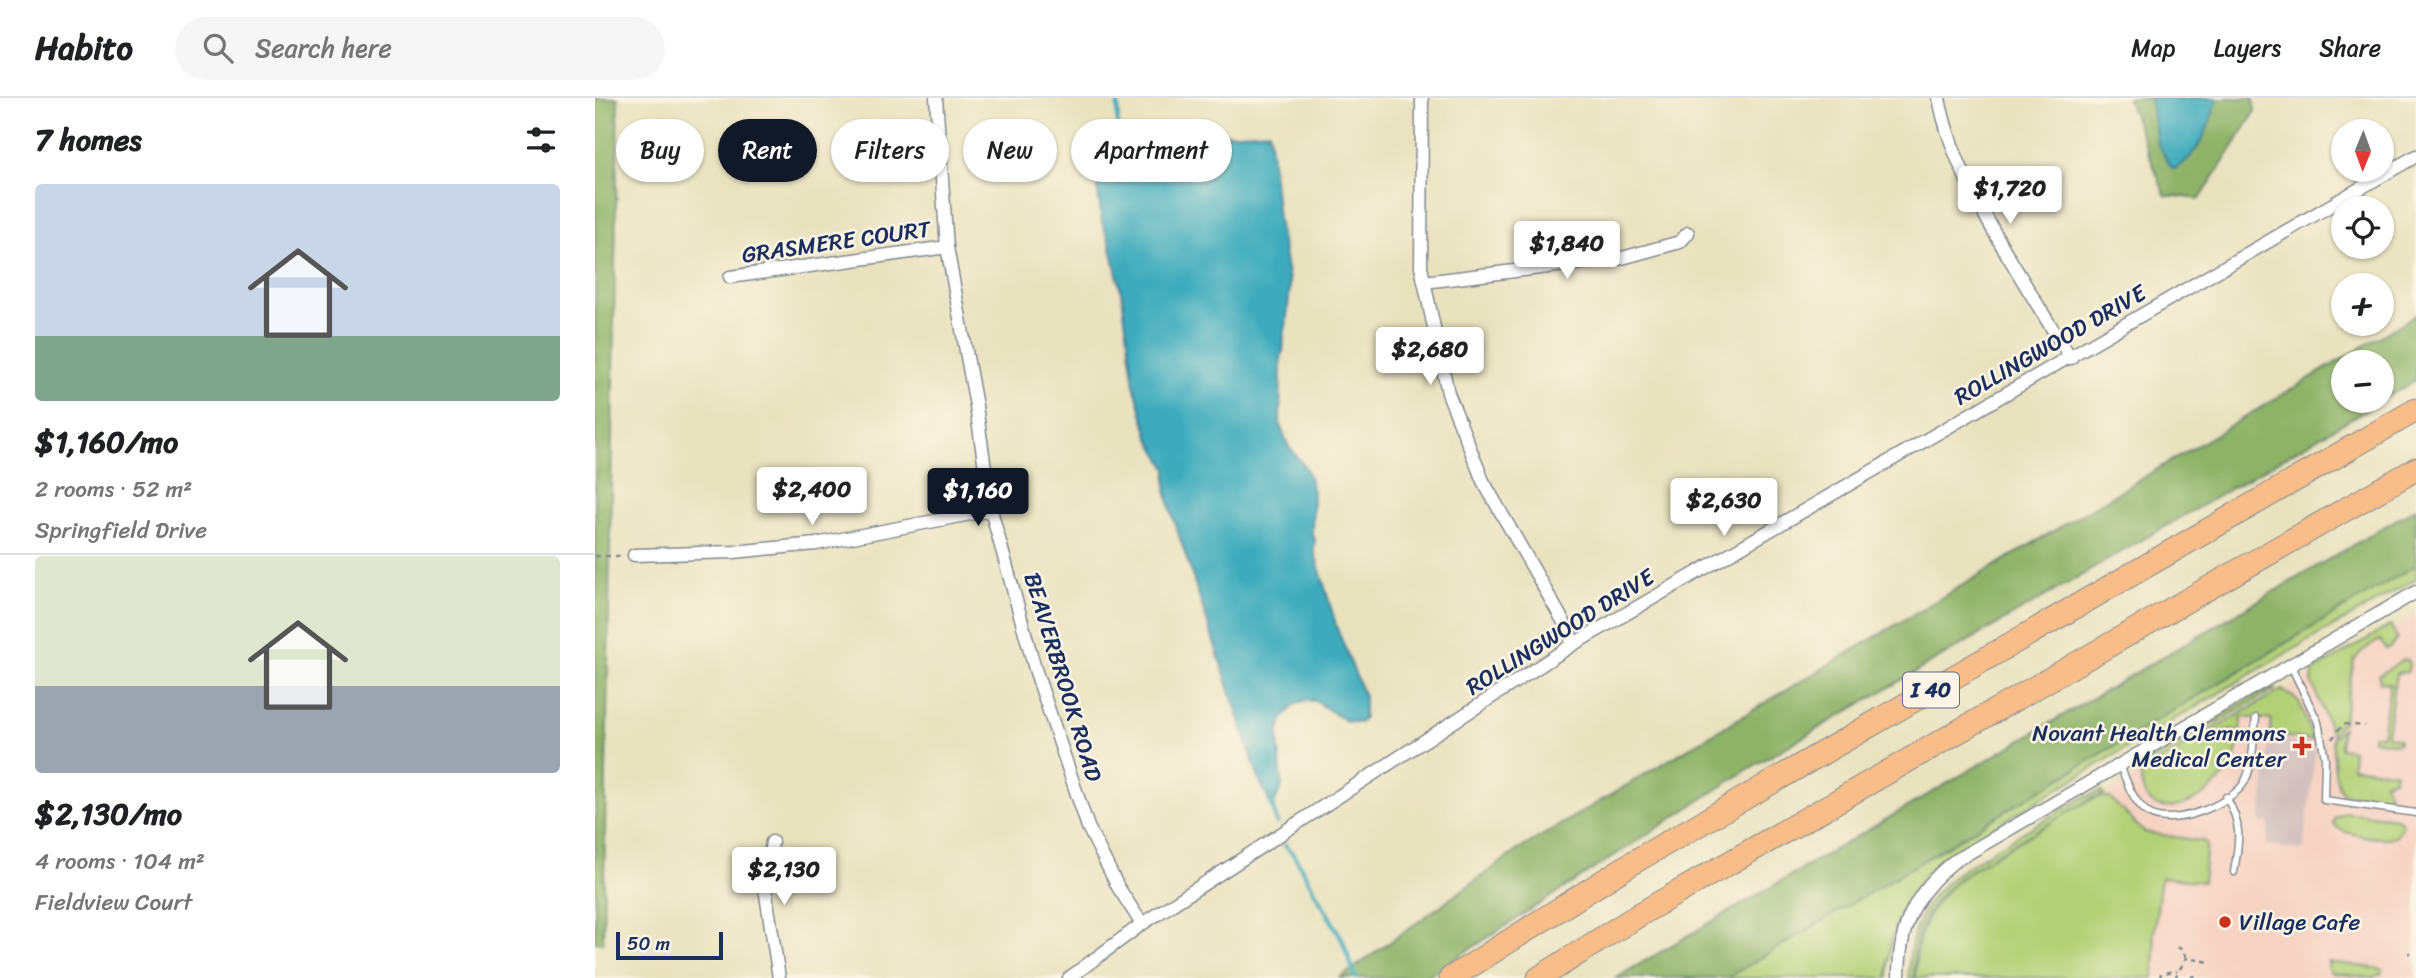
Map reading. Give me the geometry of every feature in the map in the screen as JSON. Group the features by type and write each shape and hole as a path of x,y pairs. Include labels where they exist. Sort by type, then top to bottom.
{"highway":[{"name":"I 40","path":"1451,978 1632,863 2416,410"},
{"name":"I 40","path":"1539,978 1642,913 2416,468"}],"street":[{"name":"BEAVERBROOK ROAD","path":"936,98 947,247 991,510 1035,669 1088,827 1118,887 1142,924"},
{"path":"1422,98 1421,267 1448,393 1483,481 1570,633 1572,645"},
{"path":"1939,98 1949,141 1962,171 1996,235 2071,358"},
{"name":"ROLLINGWOOD DRIVE","path":"1069,978 1142,924 1572,645 2416,156"},
{"path":"1424,282 1622,258 1680,242 1688,233"},
{"name":"GRASMERE COURT","path":"730,277 947,247"},
{"path":"634,555 734,552 816,544 991,510"},
{"path":"1899,978 1901,945 1914,906 1932,880 1964,856 2416,592"},
{"path":"772,842 765,888 779,978"}],"lane":[{"path":"2290,664 2318,722 2323,750 2324,800 2416,813"},
{"path":"2119,764 2135,800 2149,814 2163,818 2190,816 2239,790 2246,780 2256,718"},
{"path":"2227,797 2236,814 2239,832 2234,872"}],"path":[{"path":"595,556 634,555"},
{"path":"2323,750 2343,724 2365,726"},
{"path":"2177,947 2183,950 2186,958"},
{"path":"2186,958 2210,961"},
{"path":"2175,978 2186,958"},
{"path":"2160,978 2161,973 2177,971"},
{"path":"2191,978 2200,978"}],"shaded area":[{"name":"Novant Health Clemmons Medical Center","path":"2416,614 2416,978 1920,978 2096,800"},
{"path":"2270,739 2313,743 2315,755 2303,850 2267,845 2269,823 2260,822"}],"green space":[{"path":"595,98 618,98 603,942 595,942"},
{"path":"2127,98 2253,98 2255,112 2200,199 2165,195"},
{"path":"2416,315 2416,380 2394,393 2394,350 2357,350 2381,336 2394,336 2394,328"},
{"path":"2331,366 2331,413 2360,413 1750,768 1425,978 1340,978 1518,850"},
{"path":"2416,508 2416,565 1727,978 1616,978"},
{"path":"2416,565 2416,579 1945,856 1919,882 1901,910 1891,942 1888,978 1727,978"},
{"path":"2391,625 2397,639 2390,648 2385,649 2380,640 2362,651 2354,660 2343,722 2332,735 2312,683 2313,671"},
{"path":"2405,659 2409,661 2408,672 2396,673 2387,736 2399,739 2399,742 2397,744 2373,740 2373,735 2382,735 2390,684 2380,682 2379,675"},
{"path":"2269,689 2275,689 2144,765 2151,756"},
{"path":"2282,690 2299,701 2313,740 2270,735 2272,720 2242,717 2240,731 2225,730 2224,744 2238,745 2232,764 2220,781 2204,794 2186,804 2169,807 2154,804 2144,792 2141,771"},
{"path":"2342,727 2340,748 2353,750 2352,767 2395,772 2394,779 2385,782 2390,799 2344,794 2340,789 2332,739"},
{"path":"2101,791 2104,795 2092,798 2008,847 1953,884 1927,913 1914,953 1914,978 1909,978 1910,952 1915,929 1935,894 1986,854 2082,798"},
{"path":"2100,797 2110,798 2144,832 2207,842 2203,882 2161,877 2153,940 2154,978 1916,978 1917,950 1924,926 1935,905 1950,888 1989,859 2074,808"},
{"path":"2345,812 2397,818 2403,826 2396,836 2390,837 2353,834 2333,824 2335,818"},
{"path":"2328,962 2383,969 2382,973 2372,978 2332,973 2328,970"}],"water":[{"path":"2150,98 2218,98 2198,147 2175,169 2171,167 2157,142"},
{"path":"1269,131 1278,219 1290,286 1281,358 1280,426 1289,447 1309,476 1313,492 1314,550 1337,628 1364,696 1364,717 1360,723 1346,721 1315,701 1294,705 1283,719 1278,734 1282,787 1272,808 1259,779 1171,511 1166,490 1167,469 1149,437 1134,385 1122,296 1110,243 1102,222 1098,191 1098,182 1232,182 1232,133"}],"waterway":[{"path":"1118,98 1118,119"},
{"path":"1272,804 1277,823"},
{"path":"1285,845 1294,855 1342,939 1356,978"}],"place":[{"name":"Novant Health Clemmons Medical Center","path":"2302,746"},
{"name":"Village Cafe","path":"2225,922"}]}
